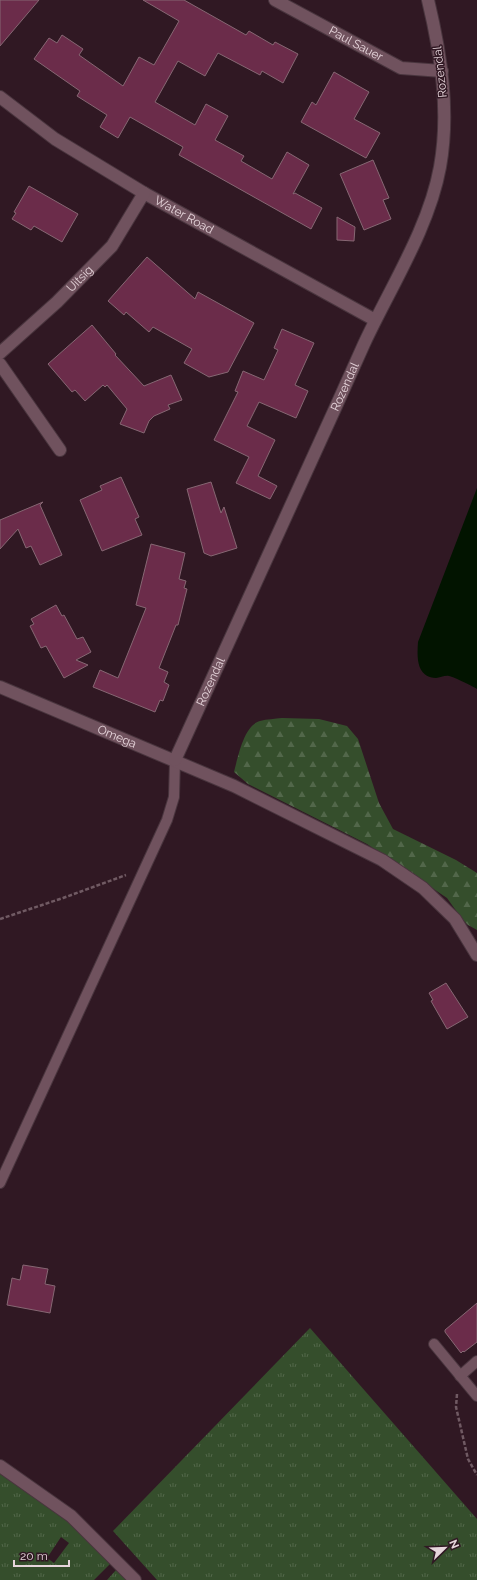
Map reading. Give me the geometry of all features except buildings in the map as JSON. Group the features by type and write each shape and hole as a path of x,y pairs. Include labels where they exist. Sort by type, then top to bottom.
{"street":[{"name":"Paul Sauer","path":"276,0 400,68 442,71"},
{"name":"Rozendal","path":"175,760 375,320 434,197 440,165 444,109 442,71 428,0"},
{"name":"Water Road","path":"0,97 55,139 144,193 375,320"},
{"name":"Uitsig","path":"0,352 57,302 112,246 144,193"},
{"path":"0,364 60,450"},
{"name":"Omega","path":"0,687 234,786 382,860 423,888 455,919 477,955"},
{"path":"0,1466 70,1516 135,1580"}],"lane":[{"path":"0,1183 144,867 167,820 174,797 175,760"},
{"path":"434,1344 477,1396"},
{"path":"460,1376 477,1361"}],"path":[{"path":"0,919 63,898 144,867"},
{"path":"460,1376 456,1407 468,1459 477,1475"}],"green space":[{"path":"268,719 319,719 347,726 358,739 379,803 393,829 456,860 477,873 477,930 468,925 462,919 447,898 367,844 248,784 234,772 242,742 254,724"},
{"path":"310,1328 477,1519 477,1580 157,1580 113,1531"},
{"path":"0,1473 80,1529 126,1580 107,1580 116,1570 110,1564 94,1580 0,1580","holes":["61,1537 69,1543 54,1563 47,1558"]}],"shaded area":[{"path":"477,488 477,689 449,676 436,678 429,677 425,674 419,665 418,642"}]}
